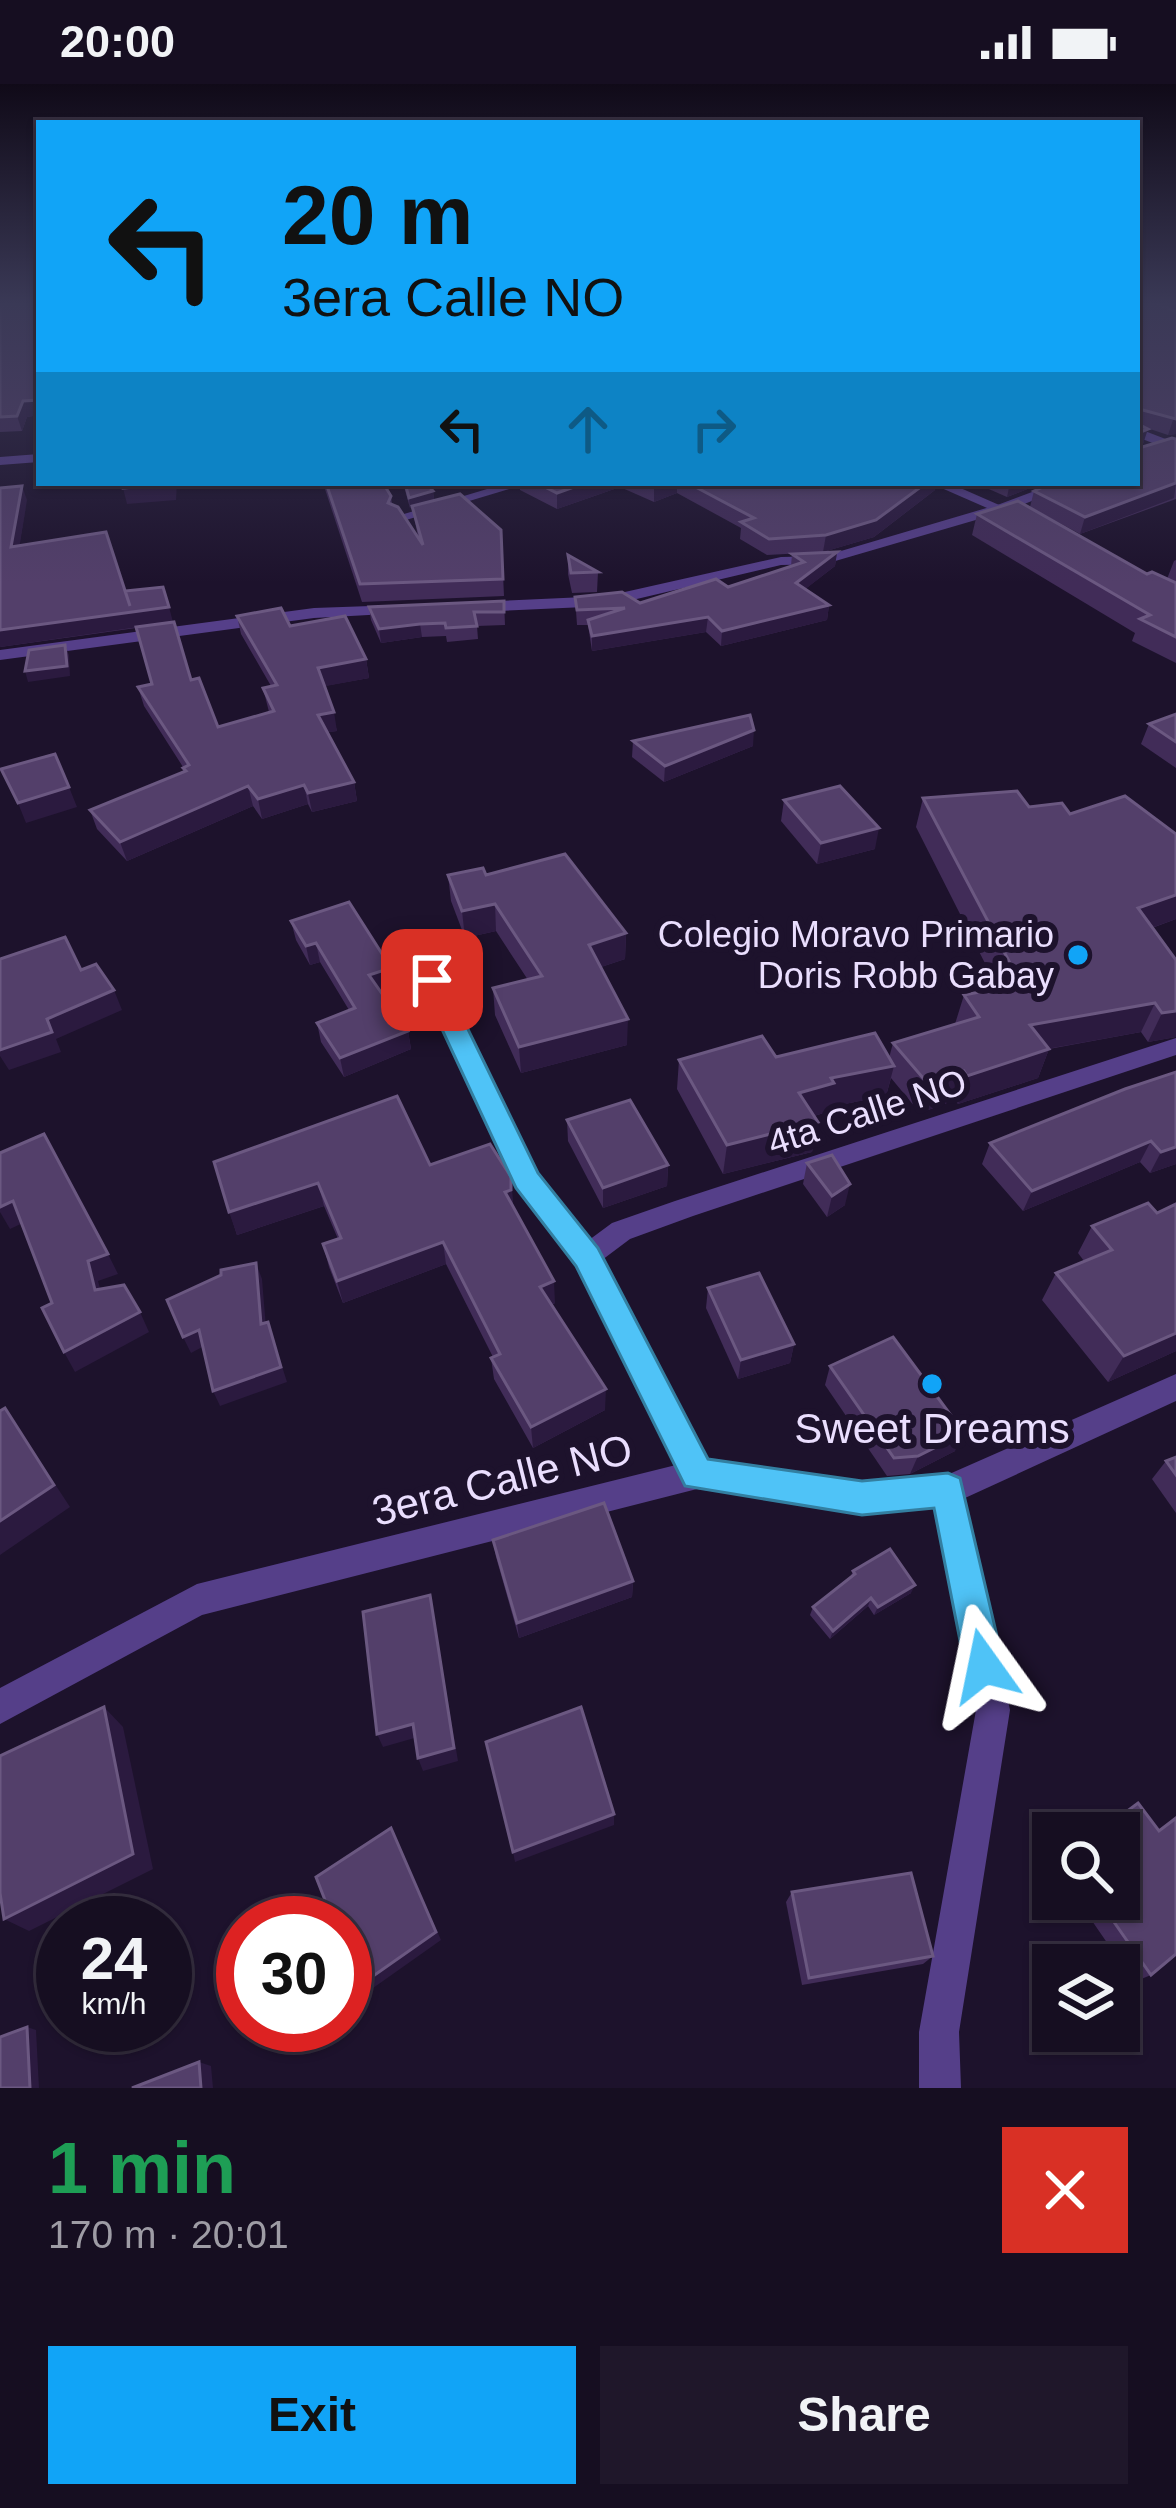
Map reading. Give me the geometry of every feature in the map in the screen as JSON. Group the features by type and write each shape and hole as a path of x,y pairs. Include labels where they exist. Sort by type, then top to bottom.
{"street":[{"path":"1140,433 1173,444"},
{"path":"1140,455 1173,444"},
{"path":"0,461 36,458"},
{"path":"401,517 511,486"},
{"path":"945,486 1005,508 1052,533"},
{"path":"449,608 607,601 781,561 825,560 1005,508 1060,486"},
{"path":"0,655 314,614 426,609"},
{"path":"432,980 527,1180 587,1257 698,1474"},
{"name":"4ta Calle NO","path":"587,1257 621,1231 663,1215 1176,1046"},
{"name":"3era Calle NO","path":"0,1707 197,1600 698,1474 862,1498 948,1490 1176,1387"},
{"path":"940,2088 939,2032 994,1710 948,1490"}],"building":[{"path":"0,396 36,396 36,400 23,401 17,416 0,417"},
{"path":"1140,396 1176,396 1176,419 1140,409"},
{"path":"1176,439 1176,483 1085,517 1034,491 1045,486 1140,486 1140,448"},
{"path":"22,486 11,547 106,532 125,591 163,587 169,607 0,630 0,488"},
{"path":"327,486 385,486 391,496 388,503 398,507 423,545 412,506 460,494 501,530 503,579 360,584"},
{"path":"406,486 429,486 433,491 409,498"},
{"path":"543,486 577,486 557,493"},
{"path":"694,486 922,486 876,520 826,535 769,539 741,522 754,518"},
{"path":"1018,501 1147,574 1176,583 1176,637 1140,619 1150,615 977,514"},
{"path":"837,552 796,583 829,605 722,631 708,617 592,636 588,620 625,608 577,610 575,597 622,592 640,603 716,579 728,587 804,562 792,554"},
{"path":"568,555 598,572 571,573"},
{"path":"504,601 504,612 474,612 477,626 446,628 445,623 379,629 369,607"},
{"path":"281,608 290,626 345,616 366,659 318,668 334,712 318,715 354,782 308,793 304,785 258,799 248,786 120,842 90,810 186,771 183,768 189,765 138,687 152,684 136,627 174,622 191,680 199,678 218,727 274,711 263,688 277,685 237,616"},
{"path":"65,645 67,666 25,671 29,650"},
{"path":"1176,714 1176,742 1149,724"},
{"path":"750,715 754,730 665,766 633,741"},
{"path":"55,754 69,787 18,803 1,769"},
{"path":"840,786 879,828 821,843 784,800"},
{"name":"Colegio Moravo Primario Doris Robb Gabay","path":"1017,791 1029,807 1062,803 1070,814 1125,796 1176,834 1176,895 1138,908 1176,960 1176,1011 1162,1013 1155,1003 1030,1025 1049,1049 929,1085 893,1043 979,1017 964,995 1021,984 923,798"},
{"path":"565,854 626,933 589,945 628,1019 519,1047 493,988 542,976 495,904 462,911 448,875 483,868 486,875"},
{"path":"349,902 391,968 369,975 408,1031 340,1058 317,1023 355,1008 316,943 306,946 291,921"},
{"path":"65,937 81,970 96,964 114,990 47,1019 52,1032 0,1050 0,959"},
{"path":"875,1033 894,1066 831,1078 834,1083 799,1093 818,1122 727,1145 679,1060 762,1036 776,1057"},
{"path":"1176,1072 1176,1147 1161,1152 1151,1141 1032,1191 990,1143 1125,1089"},
{"path":"397,1096 430,1165 490,1144 511,1177 511,1190 505,1192 554,1281 540,1287 606,1389 531,1427 491,1358 500,1354 443,1242 337,1281 323,1244 341,1238 318,1183 229,1212 214,1162"},
{"path":"630,1100 668,1165 603,1188 567,1120"},
{"path":"44,1134 108,1254 88,1261 95,1290 124,1285 140,1312 64,1352 42,1308 52,1303 13,1201 0,1207 0,1153"},
{"path":"832,1155 850,1184 832,1196 807,1163"},
{"path":"1148,1203 1157,1213 1176,1204 1176,1333 1124,1356 1056,1273 1112,1250 1092,1226"},
{"path":"256,1263 261,1324 268,1322 281,1367 213,1391 199,1330 183,1337 167,1300 221,1275 221,1270"},
{"path":"759,1273 794,1344 741,1360 708,1288"},
{"path":"893,1337 964,1433 918,1456 894,1458 830,1366"},
{"path":"5,1408 54,1485 0,1521 0,1411"},
{"path":"604,1503 633,1581 517,1623 493,1540"},
{"path":"890,1549 915,1585 878,1607 871,1598 833,1631 813,1607 853,1571"},
{"path":"430,1595 454,1748 418,1758 413,1724 377,1734 363,1612"},
{"path":"104,1707 133,1854 50,1896 36,1896 36,1903 4,1919 0,1756"},
{"path":"581,1707 614,1814 513,1852 486,1742"},
{"path":"1138,1803 1159,1831 1176,1818 1176,1954 1151,1975 1140,1959 1140,1944 1129,1944 1113,1920 1140,1920 1140,1812 1126,1812"},
{"path":"391,1828 436,1932 372,1977 372,1896 323,1896 316,1877"},
{"path":"911,1873 933,1956 809,1978 792,1892"},
{"path":"27,2027 30,2088 0,2088 0,2037"},
{"path":"199,2062 201,2088 132,2088"}],"place":[{"name":"Colegio Moravo Primario Doris Robb Gabay","path":"1078,955"},
{"name":"Sweet Dreams","path":"932,1384"}],"route":[{"path":"432,980 527,1180 587,1257 698,1474 862,1498 948,1490 984,1666"}]}
